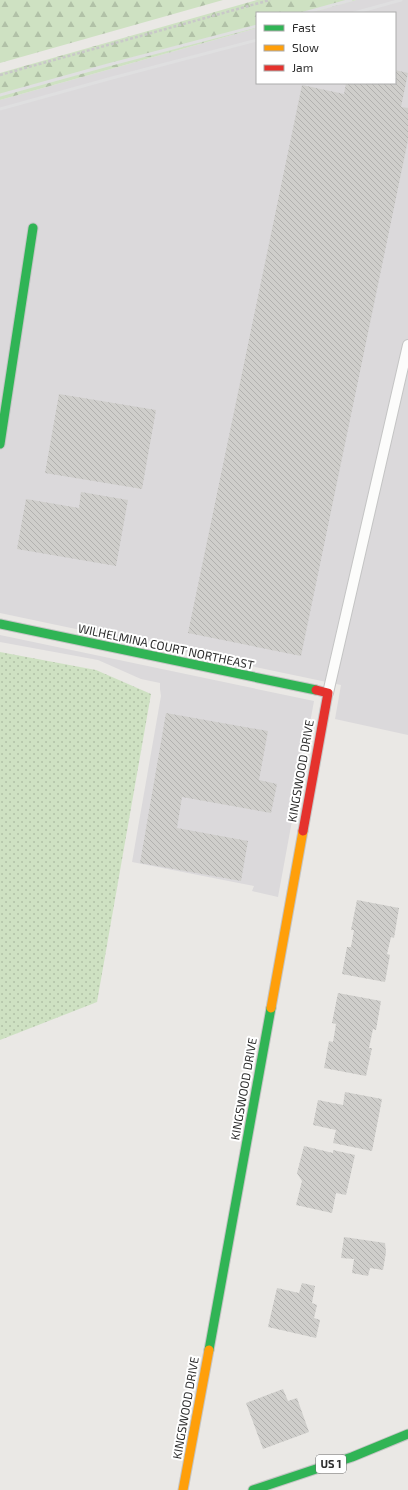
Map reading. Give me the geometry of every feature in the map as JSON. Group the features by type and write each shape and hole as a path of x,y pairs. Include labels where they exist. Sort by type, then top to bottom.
{"street":[{"path":"0,444 33,228"},
{"name":"WILHELMINA COURT NORTHEAST","path":"0,624 328,693"},
{"name":"KINGSWOOD DRIVE","path":"183,1490 328,693"},
{"name":"US 1","path":"253,1490 352,1457 408,1434"}],"lane":[{"path":"328,693 408,345"}],"path":[{"path":"0,74 270,0"}],"shaded area":[{"path":"356,0 408,0 408,735 335,719 341,685 0,613 0,100 256,28 256,84 396,84 396,12 314,12"},
{"path":"0,635 314,701 278,897 252,891 254,886 132,862 161,696 160,683 141,679 98,660 0,642"}],"green space":[{"path":"0,0 223,0 0,63"},
{"path":"257,0 356,0 314,12 256,12 256,28 0,100 0,73"},
{"path":"0,652 96,670 151,694 97,1002 0,1040"}],"building":[{"path":"396,70 408,73 401,107 408,108 408,140 301,656 188,633 302,85 344,94 346,84 396,84"},
{"path":"59,394 156,410 142,489 45,473"},
{"path":"81,492 128,500 116,566 17,549 26,499 79,508"},
{"path":"166,713 268,731 259,780 277,784 271,813 182,797 177,828 248,841 241,881 140,863"},
{"path":"357,900 399,908 394,938 391,937 387,954 390,955 385,982 342,974 347,947 351,947 354,930 351,930"},
{"path":"338,993 381,1001 376,1030 373,1029 369,1048 372,1048 366,1076 324,1068 329,1041 333,1042 336,1024 332,1023"},
{"path":"345,1092 382,1099 372,1151 333,1143 336,1130 313,1125 318,1100 343,1105"},
{"path":"304,1146 333,1153 333,1150 355,1155 346,1195 336,1193 332,1213 296,1205 302,1181 297,1173"},
{"path":"344,1237 385,1243 386,1252 383,1270 370,1268 368,1276 352,1273 354,1259 341,1258"},
{"path":"302,1283 315,1286 312,1303 317,1305 314,1318 320,1320 316,1338 268,1327 277,1288 299,1293"},
{"path":"283,1389 288,1401 297,1398 309,1432 263,1449 246,1403"}],"railway":[{"path":"308,12 351,0"},
{"path":"358,12 401,0"},
{"path":"0,95 256,26"},
{"path":"0,109 256,40"}],"traffic: fast":[{"path":"0,444 33,228"},
{"path":"0,624 316,690"},
{"path":"209,1350 271,1008"},
{"path":"253,1490 352,1457 408,1434"}],"traffic: slow":[{"path":"271,1008 303,831"},
{"path":"183,1490 209,1350"}],"traffic: jam":[{"path":"303,831 328,693 316,690"}]}
